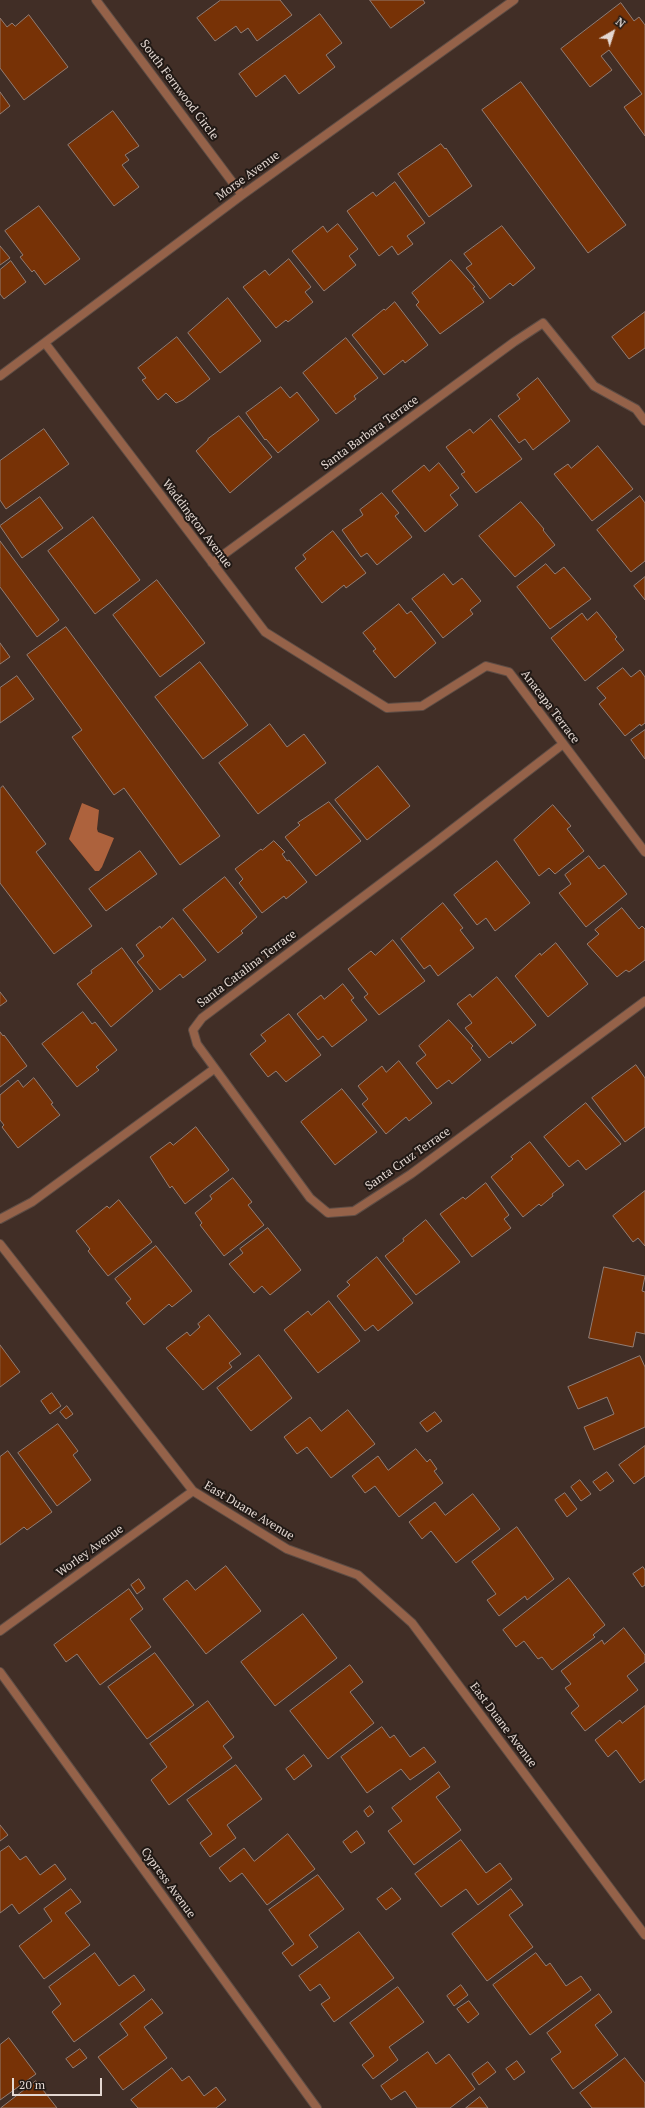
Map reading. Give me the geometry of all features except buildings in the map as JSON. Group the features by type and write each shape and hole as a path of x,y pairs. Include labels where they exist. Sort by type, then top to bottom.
{"street":[{"name":"South Fernwood Circle","path":"96,0 242,195"},
{"name":"Morse Avenue","path":"0,376 242,195 514,0"},
{"name":"Santa Barbara Terrace","path":"212,564 514,342 543,323 594,386 636,409 645,421"},
{"name":"Waddington Avenue","path":"45,343 265,632 357,690"},
{"name":"Anacapa Terrace","path":"357,690 386,708 422,706 486,666 509,672 645,852"},
{"name":"Santa Catalina Terrace","path":"214,1069 197,1044 193,1030 202,1018 426,850 563,744"},
{"name":"Santa Cruz Terrace","path":"214,1069 310,1198 328,1213 354,1212 412,1174 645,1000"},
{"path":"0,1219 32,1202 214,1069"},
{"name":"East Duane Avenue","path":"0,1244 193,1491 287,1550 358,1575 412,1623 645,1935"},
{"name":"Worley Avenue","path":"0,1631 193,1491"},
{"name":"Cypress Avenue","path":"0,1672 317,2108"}],"shaded area":[{"path":"82,803 99,810 98,832 114,838 99,871 95,871 69,839"}]}
